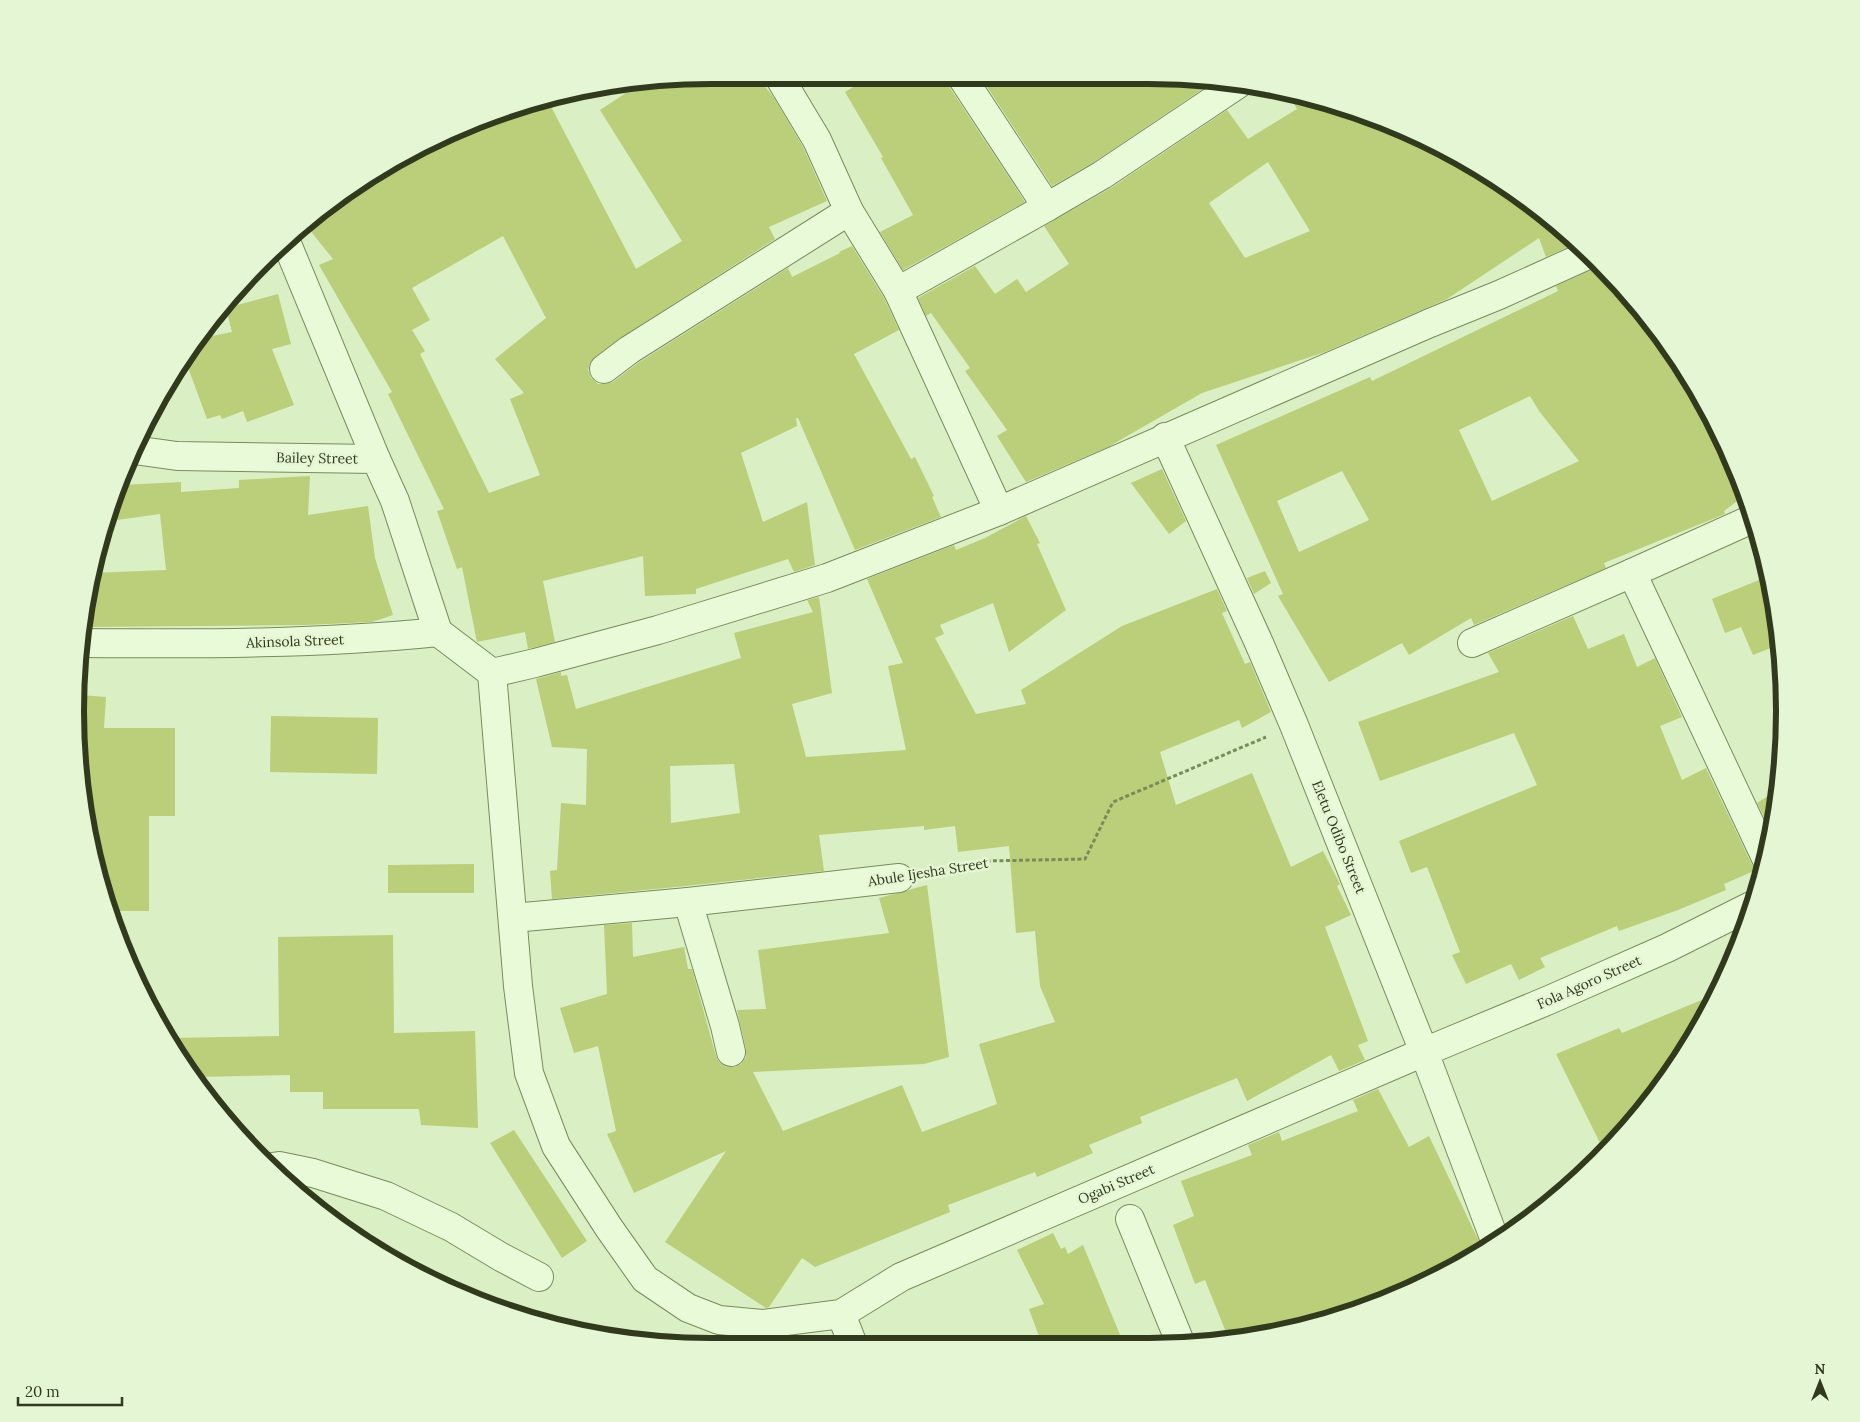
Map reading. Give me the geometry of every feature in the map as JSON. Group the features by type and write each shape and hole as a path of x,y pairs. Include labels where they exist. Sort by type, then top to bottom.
{"street":[{"path":"783,84 817,140 849,211 898,291 999,511"},
{"path":"966,84 1046,207"},
{"path":"898,291 1102,175 1231,89"},
{"path":"604,369 630,350 849,211"},
{"path":"288,247 376,459"},
{"path":"492,673 658,630 828,578 999,511 1165,437 1499,295 1583,257"},
{"name":"Eletu Odibo Street","path":"1165,437 1244,608 1341,838 1493,1235"},
{"name":"Bailey Street","path":"140,451 176,456 376,459 395,501 438,632"},
{"path":"1472,643 1747,521"},
{"path":"1632,573 1761,847"},
{"path":"438,632 492,673 518,986 529,1073 556,1146 609,1228 646,1279 688,1308 719,1320 762,1324 841,1314 850,1338"},
{"name":"Akinsola Street","path":"88,643 287,642 384,638 438,632"},
{"name":"Abule Ijesha Street","path":"512,918 688,902 899,878"},
{"path":"688,902 731,1052"},
{"name":"Fola Agoro Street","path":"1424,1052 1667,948 1744,909"},
{"name":"Ogabi Street","path":"841,1314 901,1277 1424,1052"},
{"path":"279,1166 313,1173 386,1196 452,1227 501,1257 539,1276"},
{"path":"1130,1219 1178,1337"}],"path":[{"name":"Abule Ijesha Street","path":"899,878 986,861 1085,859 1113,802 1294,726"}],"building":[{"path":"763,84 774,98 803,147 827,201 769,227 775,239 620,338 590,363 588,370 591,378 598,384 613,382 638,363 788,268 792,277 852,246 884,298 899,330 854,354 911,459 915,457 934,496 932,497 941,517 855,550 798,418 796,418 797,426 741,453 763,522 807,502 815,565 794,572 788,559 696,589 696,594 645,596 643,556 543,581 555,642 528,649 525,632 477,642 462,567 457,569 437,511 444,509 388,394 392,392 319,265 333,259 309,229 363,189 434,148 471,131 550,105 636,269 682,241 600,110 632,89 670,85","holes":["503,236 546,318 495,359 524,393 510,399 540,475 489,493 420,354 425,351 412,330 430,320 412,288"]},
{"path":"858,84 948,84 1025,202 903,270 880,232 913,215 881,158 883,157 845,92"},
{"path":"985,84 1149,84 1206,87 1094,162 1052,186"},
{"path":"1292,101 1351,117 1389,131 1463,168 1531,213 1570,246 1546,257 1539,238 1447,299 1325,352 1202,393 1108,447 1026,482 997,436 1007,430 965,371 970,368 931,313 926,316 918,298 975,266 995,294 1017,279 1026,292 1069,264 1044,226 1111,188 1227,110 1248,139 1297,109","holes":["1268,162 1310,231 1245,258 1209,203"]},
{"path":"1595,269 1621,297 1647,329 1692,397 1712,434 1739,499 1724,511 1725,514 1604,563 1606,568 1474,625 1471,618 1409,655 1402,643 1329,682 1278,596 1283,594 1216,445 1370,377 1372,381 1558,291 1556,286","holes":["1530,396 1539,411 1579,461 1492,501 1459,430","1342,471 1369,520 1299,552 1277,501"]},
{"path":"278,294 291,344 272,349 294,405 247,422 243,411 222,419 220,415 207,419 187,366 207,337 232,332 227,312 231,307"},
{"path":"1162,469 1186,521 1169,534 1131,483"},
{"path":"310,476 308,515 368,506 375,558 393,615 372,622 305,625 89,627 100,573 166,570 160,514 114,521 126,485 181,482 181,492 239,488 239,480"},
{"path":"1026,516 1040,543 1037,544 1066,610 1009,652 993,603 940,625 944,634 935,638 976,714 1026,704 1021,690 1122,626 1217,589 1227,611 1222,613 1245,664 1250,662 1271,712 1242,728 1239,720 1160,752 1176,805 1252,773 1291,867 1323,851 1340,884 1337,886 1351,915 1325,927 1368,1041 1358,1045 1365,1060 1339,1071 1331,1055 1247,1101 1237,1078 1140,1117 1142,1123 1089,1145 1093,1153 1037,1177 1035,1172 948,1205 950,1212 815,1267 802,1258 769,1307 766,1308 665,1242 726,1151 634,1193 607,1134 616,1131 598,1046 574,1053 560,1008 607,994 604,925 632,923 633,957 684,947 688,969 692,969 716,1056 719,1062 726,1067 735,1067 741,1064 746,1057 746,1049 737,1010 766,1009 758,950 889,933 879,898 927,885 949,1057 924,1064 753,1072 783,1131 902,1085 922,1132 997,1104 979,1044 1055,1022 1040,986 1035,931 1016,933 1009,846 958,852 955,826 924,830 924,826 819,835 824,871 552,899 550,871 557,870 561,803 586,805 587,749 552,747 536,679 561,672 561,676 567,675 576,709 741,658 734,633 813,612 807,600 819,597 832,693 792,704 806,757 906,750 888,666 903,663 867,579 954,545 956,550 985,538","holes":["734,764 740,813 671,823 670,766"]},
{"path":"1265,571 1271,583 1254,594 1247,578"},
{"path":"1762,579 1773,647 1753,655 1741,627 1725,633 1712,599"},
{"path":"1573,616 1588,649 1624,634 1637,667 1655,658 1682,717 1660,726 1682,780 1706,768 1756,870 1724,884 1726,890 1678,910 1619,931 1617,926 1540,958 1545,967 1519,980 1511,964 1466,984 1452,955 1460,952 1427,867 1411,873 1399,841 1537,785 1514,733 1380,781 1358,722 1499,672 1488,653"},
{"path":"84,695 106,697 104,728 175,728 175,816 149,816 149,911 116,911 105,873 89,793 85,752"},
{"path":"271,716 378,718 377,774 270,772"},
{"path":"1771,794 1766,821 1757,803"},
{"path":"474,864 474,893 388,893 388,865"},
{"path":"393,935 394,1033 475,1031 478,1128 421,1125 419,1109 323,1109 323,1092 290,1092 290,1075 202,1077 176,1038 279,1036 278,937"},
{"path":"1707,998 1671,1059 1647,1093 1601,1146 1556,1054 1619,1028 1622,1033"},
{"path":"1378,1089 1409,1147 1429,1136 1480,1244 1426,1274 1389,1291 1351,1305 1311,1317 1227,1333 1205,1280 1195,1284 1173,1225 1194,1216 1181,1181 1252,1155 1248,1145 1279,1132 1282,1141 1358,1111 1353,1100"},
{"path":"514,1130 587,1241 562,1258 490,1143"},
{"path":"1053,1233 1061,1249 1065,1247 1068,1254 1083,1245 1121,1338 1040,1338 1029,1309 1044,1304 1017,1250"}]}
